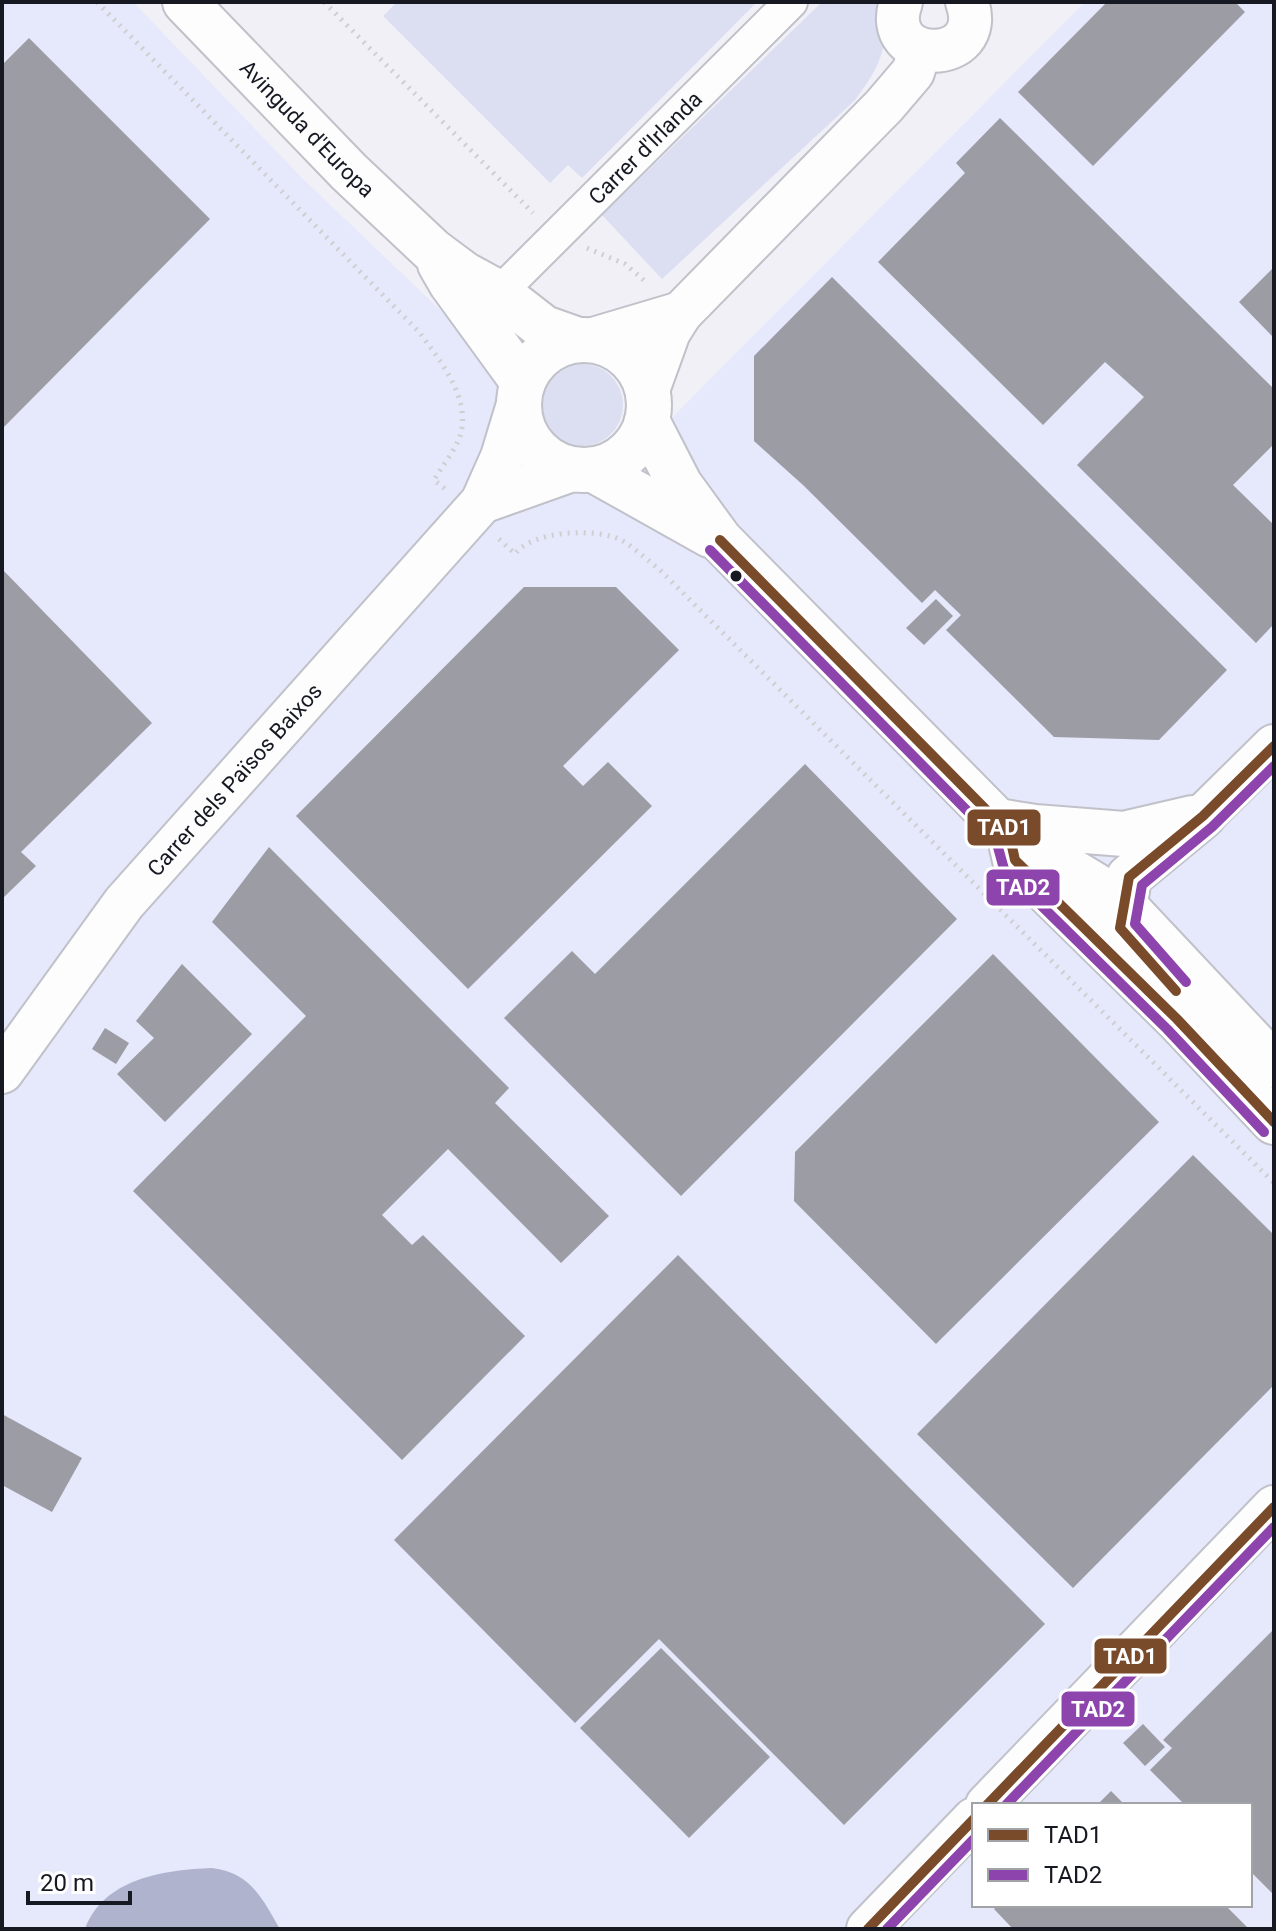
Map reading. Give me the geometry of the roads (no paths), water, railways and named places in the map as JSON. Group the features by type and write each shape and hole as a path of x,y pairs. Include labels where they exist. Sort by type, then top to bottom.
{"street":[{"name":"Avinguda d'Europa","path":"185,2 349,172 433,251 464,274 499,293 544,328 584,340"},
{"name":"Carrer d'Irlanda","path":"499,293 791,2"},
{"path":"901,2 898,19 903,34 920,50 944,51 961,41 970,23 969,2"},
{"path":"583,470 612,464 628,453 640,439 669,332 681,313 884,106 913,72 920,50"},
{"name":"Avinguda d'Europa","path":"433,251 521,391"},
{"path":"681,313 561,344 545,353 531,366 521,391 521,424 532,445 550,461 583,470 720,540"},
{"path":"584,340 610,346 628,357 640,374 647,407 680,485 720,540 1004,827 1124,905 1257,1076 1274,1122"},
{"name":"Carrer dels Països Baixos","path":"2,1072 124,903 478,507 502,457 521,391"},
{"name":"Carrer dels Països Baixos","path":"478,507 583,470"},
{"path":"1124,905 1129,877 1203,816 1274,746"},
{"path":"1004,827 1124,834 1203,816"},
{"path":"1004,827 1015,860 1177,1019 1257,1076"},
{"path":"989,1803 1274,1507"},
{"path":"868,1929 972,1821"}]}
